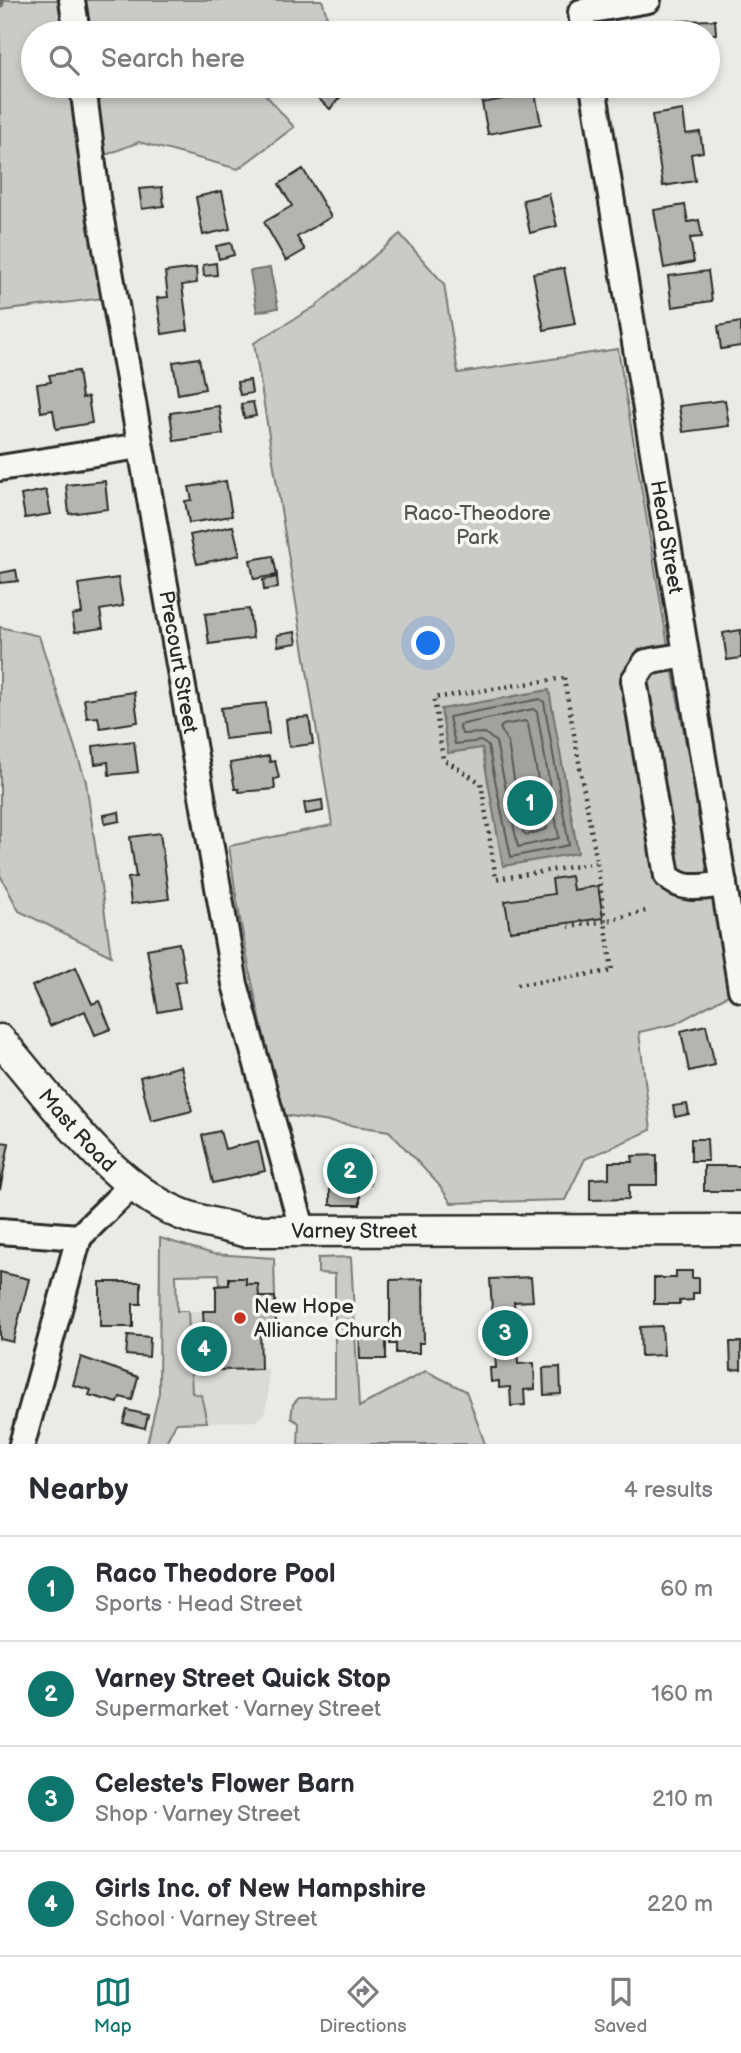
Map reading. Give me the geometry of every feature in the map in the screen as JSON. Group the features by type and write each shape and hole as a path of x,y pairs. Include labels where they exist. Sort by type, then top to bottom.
{"main road":[{"name":"Mast Road","path":"0,1040 93,1146 132,1185"},
{"name":"Varney Street","path":"132,1185 180,1214 243,1231 741,1230"}],"street":[{"path":"72,0 75,21"},
{"path":"589,21 648,0"},
{"name":"Precourt Street","path":"85,98 97,197 235,984 303,1232"},
{"name":"Head Street","path":"595,98 724,884 736,929 741,989"},
{"path":"0,468 140,446"},
{"path":"686,655 646,662 634,680 667,876 677,886 696,888 724,884"},
{"path":"22,1444 79,1237 132,1185"},
{"path":"0,1231 79,1237"}],"path":[{"path":"517,985 612,971 597,863 564,678 434,698 443,759 481,783 496,879 597,863"},
{"path":"569,927 650,910"}],"shaded area":[{"path":"188,1311 203,1311 204,1330 217,1330 218,1370 268,1369 268,1399 264,1414 256,1421 207,1422 201,1395 192,1394"}],"green space":[{"path":"0,0 322,0 327,16 312,21 21,21 21,98 269,98 294,127 238,169 139,142 82,164 104,298 0,311"},
{"name":"Raco-Theodore Park","path":"400,234 444,284 458,373 618,349 668,646 732,993 675,1024 639,1032 651,1130 585,1159 565,1200 451,1203 440,1186 389,1131 284,1115 259,1014 239,915 229,846 332,825 254,343 316,306"},
{"path":"0,627 39,636 86,782 111,956 19,911 0,875"},
{"path":"160,1238 213,1254 274,1258 275,1297 259,1297 246,1284 229,1278 229,1285 220,1286 219,1274 176,1275 177,1311 188,1311 192,1393 201,1395 207,1422 176,1423 165,1444 147,1444 159,1393"},
{"path":"351,1257 359,1407 426,1371 466,1391 485,1444 298,1444 299,1423 291,1418 293,1404 299,1398 335,1397 335,1274 318,1273 318,1258"}],"water":[{"path":"270,268 278,308 257,312 250,271"},
{"path":"549,690 578,853 503,866 482,748 448,753 441,709"}],"building":[{"path":"318,98 340,98 330,109"},
{"path":"508,98 536,98 541,124 488,134 482,103"},
{"path":"683,110 686,134 700,132 703,152 691,154 695,181 663,186 652,115"},
{"path":"303,169 331,217 297,237 305,250 286,261 264,222 292,206 279,184"},
{"path":"162,187 164,206 142,209 139,189"},
{"path":"222,191 230,229 203,235 196,197"},
{"path":"549,194 557,226 530,233 523,200"},
{"path":"685,205 688,222 699,220 702,237 690,238 694,262 664,268 654,210"},
{"path":"231,243 234,255 219,259 216,246"},
{"path":"216,263 217,275 204,276 203,265"},
{"path":"196,268 197,283 182,285 188,330 162,334 157,298 168,297 165,272"},
{"path":"564,268 575,324 544,330 533,273"},
{"path":"708,271 712,301 672,307 668,276"},
{"path":"741,322 741,346 721,349 718,326"},
{"path":"199,358 205,389 178,394 173,362"},
{"path":"78,371 82,398 88,397 92,423 56,429 53,410 41,412 37,384 51,382 49,375"},
{"path":"250,380 252,393 240,395 237,382"},
{"path":"725,400 729,426 683,432 679,406"},
{"path":"253,402 256,416 244,418 241,404"},
{"path":"219,406 223,434 174,441 170,413"},
{"path":"105,481 108,509 69,514 66,485"},
{"path":"226,481 232,516 189,523 185,501 192,500 189,487"},
{"path":"46,490 51,514 25,518 21,495"},
{"path":"233,526 240,555 197,564 190,535"},
{"path":"273,556 277,575 254,579 250,560"},
{"path":"16,570 18,581 0,583 0,573"},
{"path":"277,577 278,588 264,590 263,580"},
{"path":"118,578 123,606 100,610 103,628 75,632 72,615 82,613 78,584"},
{"path":"249,609 253,638 209,644 205,614"},
{"path":"741,630 741,658 727,660 723,633"},
{"path":"295,632 297,643 278,646 277,635"},
{"path":"134,692 138,722 100,728 98,717 87,718 84,699"},
{"path":"266,703 269,734 225,739 221,708"},
{"path":"309,717 313,744 289,747 286,719"},
{"path":"134,741 138,772 109,775 108,762 95,764 93,746"},
{"path":"269,756 270,762 275,761 279,778 274,779 275,789 239,792 239,789 235,789 230,763"},
{"path":"322,800 323,811 306,814 304,803"},
{"path":"119,812 120,821 105,824 104,815"},
{"path":"160,833 169,899 131,904 128,878 136,877 130,837"},
{"path":"571,876 573,890 598,886 603,918 510,931 505,901 554,894 552,879"},
{"path":"179,943 186,981 175,983 180,1008 158,1012 147,949"},
{"path":"76,967 92,1004 99,1001 111,1029 95,1035 85,1011 50,1026 32,986"},
{"path":"706,1025 715,1065 689,1071 681,1031"},
{"path":"181,1066 192,1111 151,1121 140,1077"},
{"path":"687,1104 689,1114 675,1117 673,1106"},
{"path":"220,1131 225,1149 258,1141 265,1171 213,1183 202,1135"},
{"path":"691,1139 707,1139 708,1161 691,1161"},
{"path":"0,1142 9,1143 0,1190"},
{"path":"657,1155 657,1185 629,1185 629,1199 590,1200 590,1179 609,1178 609,1162 633,1162 632,1156"},
{"path":"330,1157 370,1157 370,1185 360,1185 360,1205 330,1205"},
{"path":"704,1166 741,1166 741,1191 704,1191"},
{"path":"676,1271 692,1271 692,1278 699,1278 699,1293 693,1293 693,1300 679,1301 680,1304 654,1304 654,1278 676,1278"},
{"path":"0,1272 29,1279 13,1342 0,1339"},
{"path":"531,1277 533,1301 514,1302 518,1364 534,1363 535,1389 524,1390 525,1405 511,1406 510,1387 499,1388 499,1381 491,1382 490,1368 496,1368 490,1279"},
{"name":"New Hope Alliance Church","path":"229,1278 246,1278 246,1284 258,1284 259,1297 275,1297 276,1325 260,1325 261,1369 218,1370 217,1330 204,1330 203,1311 216,1311 216,1286 229,1285"},
{"path":"423,1279 424,1343 419,1343 419,1353 396,1353 396,1344 390,1344 390,1280"},
{"path":"100,1282 141,1282 141,1304 133,1304 133,1327 100,1327"},
{"path":"662,1326 664,1355 641,1356 640,1327"},
{"path":"359,1331 386,1331 386,1359 360,1359"},
{"path":"128,1335 150,1337 149,1357 126,1355"},
{"path":"730,1342 741,1342 741,1369 731,1370"},
{"path":"81,1357 138,1377 132,1400 120,1397 118,1403 89,1395 91,1390 73,1385"},
{"path":"560,1367 561,1394 544,1395 543,1368"},
{"path":"127,1410 148,1415 145,1428 123,1423"}],"waterway":[{"path":"0,5 2,0"}],"place":[{"name":"Raco Theodore Pool","path":"530,803"},
{"name":"Varney Street Quick Stop","path":"350,1171"},
{"name":"New Hope Alliance Church","path":"240,1318"},
{"name":"Celeste's Flower Barn","path":"505,1333"},
{"name":"Girls Inc. of New Hampshire","path":"204,1349"}]}
